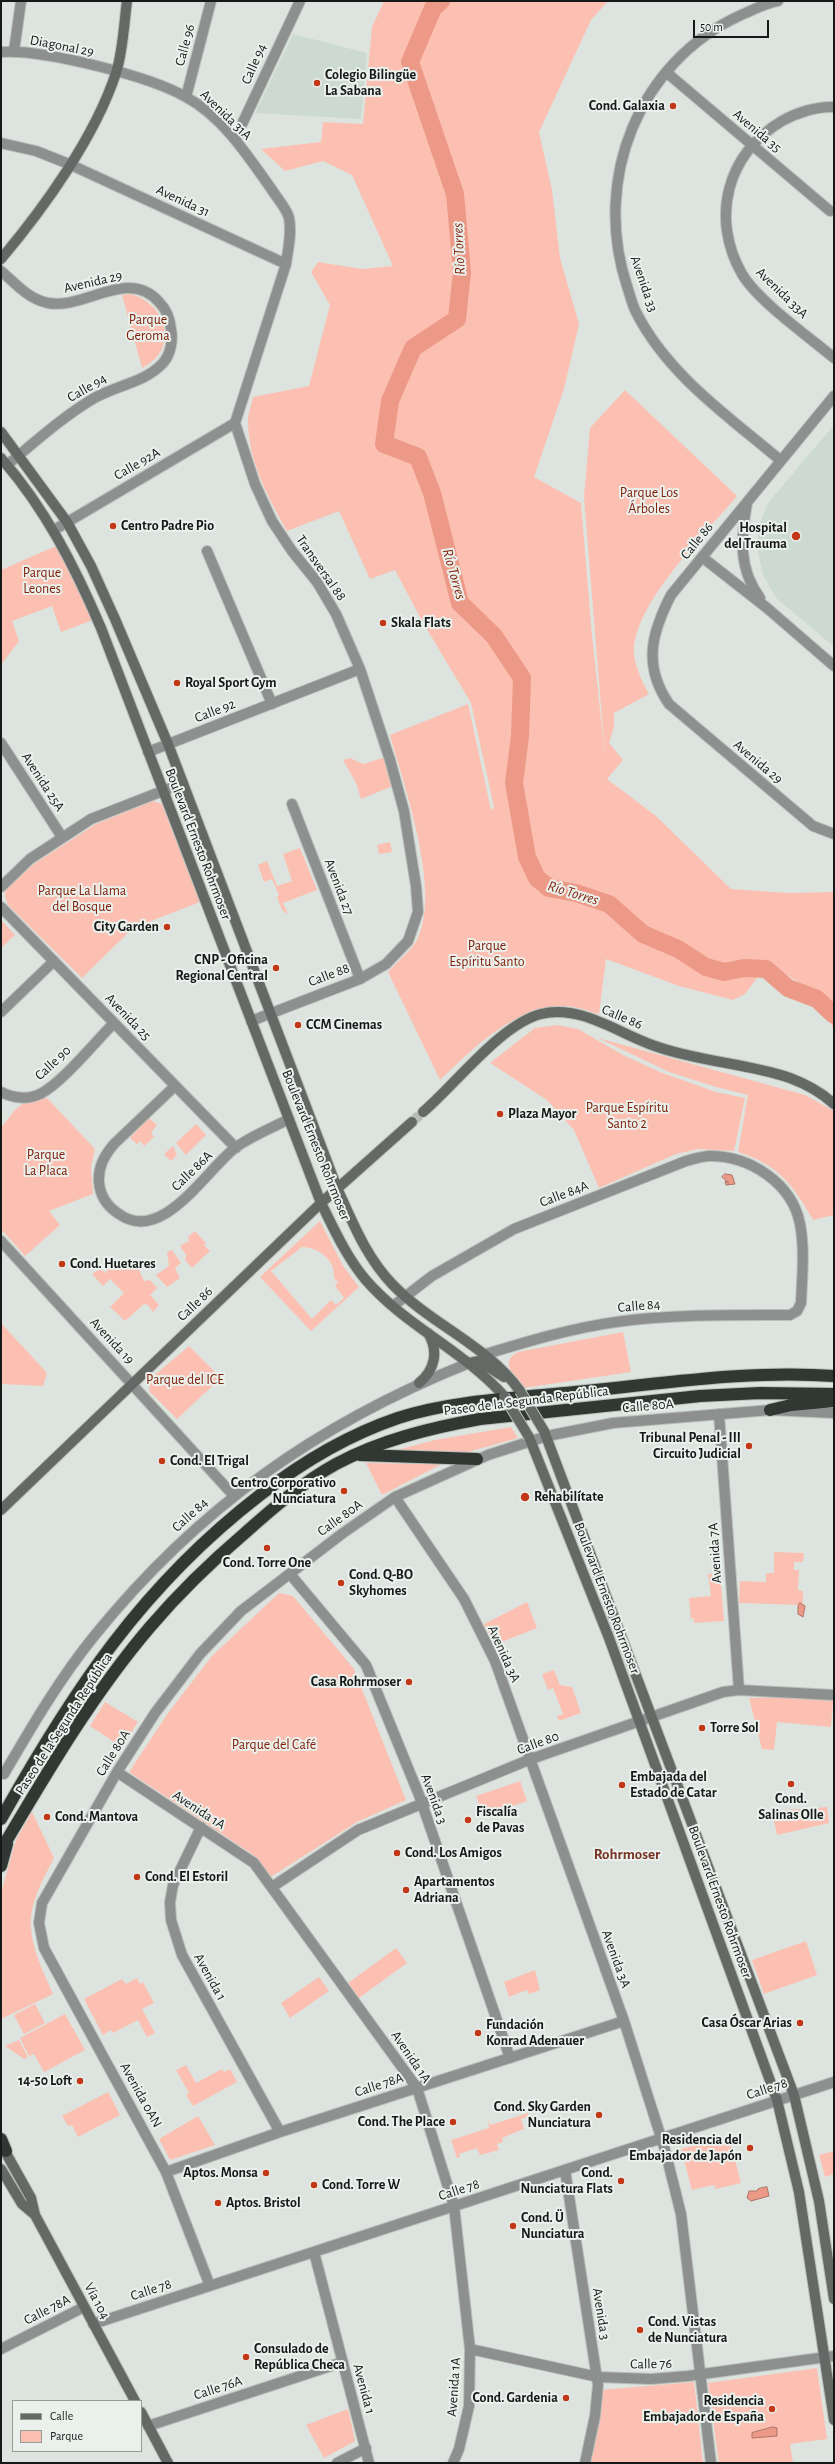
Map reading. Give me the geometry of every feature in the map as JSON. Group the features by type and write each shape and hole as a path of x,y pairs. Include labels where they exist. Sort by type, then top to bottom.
{"highway":[{"name":"Paseo de la Segunda República","path":"1,1819 20,1785 104,1653 166,1578 242,1509 280,1479 328,1449 399,1418 478,1403 697,1379 760,1376 834,1376"},
{"name":"Paseo de la Segunda República","path":"1,1850 94,1701 150,1627 205,1569 255,1524 292,1493 335,1465 355,1455 401,1437 447,1425 480,1419 700,1396 760,1393 834,1394"},
{"path":"770,1410 791,1405 834,1401"},
{"path":"355,1455 477,1459"},
{"path":"1,1808 20,1785"},
{"path":"1,1866 10,1835"},
{"path":"1,2139 3,2147"}],"main road":[{"path":"1,259 32,222 69,164 101,108 116,72 127,1"},
{"name":"Boulevard Ernesto Rohrmoser","path":"1,432 20,455 67,522 109,606 168,744 272,1012 330,1170 363,1246 379,1270 406,1296 486,1354 505,1372 520,1390 545,1434 654,1717 794,2095 819,2201 834,2299"},
{"name":"Boulevard Ernesto Rohrmoser","path":"4,462 54,530 78,573 101,628 321,1203 347,1254 364,1278 392,1306 490,1380 504,1396 530,1439 640,1722 777,2100 799,2192 829,2356 834,2420"},
{"name":"Calle 86","path":"423,1112 501,1037 527,1020 541,1014 557,1013 584,1016 669,1050 790,1078 815,1089 834,1104"},
{"name":"Calle 86","path":"1,1510 321,1203 412,1122"},
{"path":"330,1170 341,1176 356,1171"},
{"path":"419,1382 431,1370 435,1355 434,1346 427,1332"},
{"path":"469,1363 479,1361 520,1390"},
{"name":"Vía 104","path":"3,2147 31,2198 35,2215 134,2400"},
{"name":"Vía 104","path":"1,2169 22,2204 35,2215"},
{"path":"142,2414 168,2463"}],"street":[{"path":"14,51 21,1"},
{"name":"Calle 96","path":"186,97 211,1"},
{"name":"Calle 94","path":"235,140 300,1"},
{"name":"Avenida 33","path":"778,1 729,21 700,39 666,72 634,122 621,155 616,189 615,230 621,268 636,312 662,354 692,385 780,460"},
{"name":"Diagonal 29","path":"1,52 14,51 62,59 116,72"},
{"name":"Avenida 31A","path":"116,72 153,83 186,97 211,116 235,140 289,217 290,239 286,264"},
{"name":"Avenida 35","path":"666,72 830,211"},
{"name":"Avenida 33A","path":"834,107 795,114 768,129 751,145 735,171 727,198 725,222 731,249 743,274 763,297 834,358"},
{"name":"Avenida 31","path":"1,143 36,151 69,164 286,264"},
{"path":"235,423 286,264"},
{"name":"Avenida 29","path":"1,271 27,294 48,303 64,304 126,287 140,289 154,297 165,308 172,336"},
{"name":"Calle 94","path":"4,462 20,455 53,426 92,400 154,371 164,362 170,350 172,336"},
{"name":"Calle 86","path":"669,704 654,678 652,648 654,632 670,596 834,396"},
{"name":"Calle 92A","path":"54,530 235,423"},
{"name":"Transversal 88","path":"235,423 255,484 272,521 292,551 317,582 336,614 360,669 390,760 404,811 416,886 418,912 408,941"},
{"path":"747,502 741,553 746,574 754,591 767,608"},
{"path":"207,550 272,704"},
{"path":"702,557 767,608 834,666"},
{"name":"Calle 92","path":"148,752 360,669"},
{"name":"Avenida 29","path":"669,704 813,826 834,834"},
{"name":"Avenida 25A","path":"1,743 62,837"},
{"path":"1,887 30,859 91,819 162,790 183,784"},
{"name":"Avenida 27","path":"292,804 360,979"},
{"name":"Avenida 25","path":"1,907 236,1148"},
{"name":"Calle 88","path":"251,1021 360,979 386,964 408,941"},
{"path":"1,1012 54,961"},
{"name":"Calle 90","path":"1,1092 6,1095 24,1098 39,1094 53,1085 114,1023"},
{"name":"Calle 86A","path":"175,1086 106,1154 100,1165 99,1187 103,1197 111,1209 123,1217 135,1221 159,1218 168,1213 236,1148 289,1119"},
{"name":"Calle 84A","path":"392,1306 451,1264 514,1229 686,1161 709,1156 737,1159 761,1169 778,1184 791,1200 800,1223 802,1247 801,1303 797,1311"},
{"name":"Avenida 19","path":"1,1241 234,1496"},
{"name":"Calle 84","path":"486,1354 544,1337 617,1322 660,1318 790,1315 797,1311"},
{"name":"Calle 84","path":"4,1774 71,1667 120,1605 174,1548 234,1496 282,1460 333,1427 419,1382 469,1363"},
{"name":"Calle 80A","path":"39,1923 42,1903 117,1772 155,1712 200,1654 242,1611 395,1497 477,1459 545,1434 613,1423 770,1410 834,1414"},
{"name":"Avenida 7A","path":"719,1414 739,1690"},
{"name":"Avenida 3A","path":"395,1497 464,1599 495,1662 624,2021 661,2138 681,2214 699,2375 711,2463"},
{"name":"Avenida 3","path":"290,1574 366,1665 422,1803 510,2058"},
{"name":"Calle 80","path":"272,1887 358,1830 531,1760 723,1692 739,1690 834,1695"},
{"name":"Avenida 1A","path":"117,1772 254,1863 417,2088 454,2206 470,2349 469,2406 459,2449 453,2463"},
{"name":"Avenida 1","path":"201,1827 173,1885 170,1902 171,1920 182,1955 280,2132"},
{"name":"Avenida 0AN","path":"39,1923 44,1948 166,2172 210,2286"},
{"name":"Calle 78A","path":"166,2172 280,2132 624,2021"},
{"name":"Calle 78","path":"93,2324 834,2082"},
{"name":"Avenida 3","path":"565,2170 598,2377 595,2416 585,2463"},
{"name":"Avenida 1","path":"314,2252 369,2463"},
{"name":"Calle 78A","path":"1,2348 84,2307"},
{"name":"Calle 76","path":"470,2349 598,2377 651,2380 699,2375 829,2356"},
{"name":"Calle 76A","path":"148,2426 343,2362"},
{"path":"337,2463 366,2448"}],"shaded area":[{"name":"Colegio Bilingüe La Sabana","path":"293,34 367,53 361,119 255,113"},
{"name":"Hospital del Trauma","path":"834,425 834,647 776,598 763,575 757,547 759,526 768,503"},
{"path":"725,1174 732,1175 735,1184 726,1185 725,1181 729,1183 722,1177"},
{"path":"800,1603 805,1606 803,1617 798,1614 798,1606"},
{"path":"767,2187 769,2196 751,2201 747,2198 749,2191 757,2191 758,2189"},
{"path":"773,2427 777,2428 777,2436 752,2438 752,2433"}],"green space":[{"path":"384,1 608,1 591,20 539,132 552,190 560,258 579,324 564,389 534,477 581,503 592,635 605,756 584,497 590,428 625,390 737,496 673,570 657,592 645,614 636,635 634,654 640,675 649,694 614,713 614,727 609,743 623,760 607,779 656,816 731,889 789,893 834,892 834,1031 820,995 782,972 760,974 745,994 733,1000 679,986 606,959 599,1014 576,1007 563,1006 545,1008 527,1014 496,1031 440,1080 388,972 418,938 424,918 425,893 423,866 418,837 404,781 390,735 468,704 491,810 494,807 471,703 422,621 395,570 370,579 339,511 287,531 266,492 255,464 251,450 248,421 253,397 309,386 330,305 311,272 318,262 362,269 393,266 352,175 323,161 285,171 261,149 321,142 323,122 363,124 372,27"},
{"name":"Parque Geroma","path":"130,294 143,299 153,307 160,317 164,328 165,339 161,350 154,360 142,368 122,295"},
{"name":"Parque Leones","path":"56,546 93,620 61,632 52,606 12,621 19,641 1,665 1,570"},
{"path":"386,757 395,785 361,799 356,783 343,760 350,758 363,764"},
{"name":"Parque La Llama del Bosque","path":"153,801 162,804 200,902 133,928 82,978 8,905 5,896 6,888 34,864 96,824"},
{"path":"390,842 392,852 379,854 377,845"},
{"path":"300,848 317,890 283,903 288,914 282,910 277,897 279,895 272,879 264,882 258,865 267,861 277,886 292,881 283,854"},
{"path":"1,920 15,935 1,948"},
{"name":"Parque Espíritu Santo 2","path":"558,1025 578,1029 623,1055 660,1072 716,1092 745,1098 734,1151 698,1149 676,1154 599,1188 574,1130 547,1100 490,1063 535,1028"},
{"path":"598,1038 805,1095 834,1111 834,1215 813,1220 799,1196 783,1178 764,1163 738,1152 748,1095 716,1087 669,1072"},
{"name":"Parque La Placa","path":"47,1098 95,1149 91,1167 93,1194 49,1211 60,1225 25,1256 1,1229 1,1128 14,1111 28,1099"},
{"path":"149,1118 157,1125 151,1133 154,1137 144,1146 140,1141 137,1144 130,1138"},
{"path":"196,1124 206,1135 186,1155 176,1143"},
{"path":"173,1146 177,1155 171,1161 164,1154"},
{"path":"320,1221 343,1266 359,1287 311,1331 260,1277","holes":["302,1247 320,1252 329,1260 334,1271 334,1278 338,1282 335,1286 344,1298 336,1305 331,1300 312,1319 271,1271"]},
{"path":"195,1231 206,1243 204,1245 210,1251 192,1268 185,1260 186,1255 180,1246 189,1241 188,1237"},
{"path":"172,1250 181,1263 175,1268 180,1278 167,1287 156,1275 169,1266 167,1252"},
{"path":"109,1262 139,1270 144,1281 150,1280 157,1288 150,1295 159,1305 153,1312 148,1305 144,1304 125,1321 110,1307 124,1293 110,1279 103,1286 92,1274 100,1269 106,1273"},
{"path":"1,1323 47,1373 43,1386 1,1384"},
{"path":"623,1332 631,1372 524,1388 510,1369 509,1360 518,1352"},
{"name":"Parque del ICE","path":"189,1346 221,1378 177,1419 149,1391 150,1379"},
{"path":"511,1427 518,1438 457,1455 385,1453 435,1440"},
{"path":"366,1463 442,1464 382,1495"},
{"path":"774,1552 804,1553 803,1562 794,1562 794,1570 799,1570 798,1590 803,1591 803,1605 739,1603 740,1581 766,1582 766,1573 774,1573"},
{"path":"720,1573 724,1621 694,1623 694,1618 691,1619 689,1598 711,1596 708,1574"},
{"name":"Parque del Café","path":"279,1593 293,1596 354,1669 406,1800 357,1822 269,1878 252,1854 129,1772 168,1713 212,1656"},
{"path":"527,1602 537,1628 494,1645 484,1624"},
{"path":"554,1670 560,1685 572,1687 581,1713 559,1721 557,1716 563,1714 553,1688 548,1690 542,1674"},
{"path":"786,1697 833,1701 831,1727 777,1722 774,1750 762,1749 749,1698"},
{"path":"105,1702 138,1722 122,1747 90,1726"},
{"path":"520,1781 527,1801 484,1816 476,1796"},
{"path":"827,1807 829,1823 777,1835 772,1811"},
{"path":"32,1812 54,1858 38,1891 32,1909 31,1918 32,1936 36,1953 53,1994 1,2019 1,1893 16,1840"},
{"path":"806,1941 817,1975 764,1994 752,1960"},
{"path":"396,1948 407,1963 359,1998 348,1983"},
{"path":"535,1970 540,1990 529,1994 527,1990 509,1997 504,1982"},
{"path":"319,1977 329,1991 290,2018 281,2003"},
{"path":"137,1978 140,1984 143,1982 154,2003 142,2009 155,2033 147,2037 138,2020 113,2033 111,2030 103,2035 84,1999 122,1979 126,1984"},
{"path":"35,2004 45,2023 24,2034 14,2015"},
{"path":"65,2014 85,2050 44,2072 34,2054 29,2056 20,2038"},
{"path":"19,2040 28,2057 24,2059 5,2046"},
{"path":"186,2065 196,2083 222,2069 224,2072 230,2069 237,2082 193,2106 186,2095 189,2093 176,2070"},
{"path":"108,2092 120,2115 78,2137 72,2125 68,2126 62,2116"},
{"path":"528,2113 529,2116 521,2119 524,2129 502,2138 503,2142 497,2144 499,2150 480,2155 477,2148 459,2154 460,2157 457,2158 451,2140 489,2128 488,2119 490,2125"},
{"path":"198,2116 215,2145 170,2160 159,2139"},
{"path":"729,2136 741,2183 716,2189 714,2185 692,2190 681,2149"},
{"path":"834,2151 834,2174 825,2177 819,2155"},
{"path":"817,2368 827,2439 790,2444 793,2463 719,2463 708,2383"},
{"path":"694,2382 703,2463 587,2463 600,2390"},
{"path":"348,2409 355,2441 324,2458 306,2425"}],"waterway":[{"name":"Río Torres","path":"441,1 433,8 410,62 455,194 462,272 457,319 413,348 390,401 384,444 418,457 432,493 460,603 494,636 522,678 520,736 514,783 527,857 537,878 549,888 576,893 609,904 643,934 678,949 706,967 724,972 744,968 766,969 788,988 817,999 834,1015"}],"tunnel":[{"path":"412,1122 423,1112"}],"place":[{"name":"Colegio Bilingüe La Sabana","path":"317,83"},
{"name":"Cond. Galaxia","path":"673,106"},
{"name":"Centro Padre Pio","path":"113,526"},
{"name":"Hospital del Trauma","path":"796,536"},
{"name":"Skala Flats","path":"383,623"},
{"name":"Royal Sport Gym","path":"177,683"},
{"name":"City Garden","path":"167,927"},
{"name":"CNP - Oficina Regional Central","path":"276,968"},
{"name":"CCM Cinemas","path":"298,1025"},
{"name":"Plaza Mayor","path":"500,1114"},
{"name":"Cond. Huetares","path":"62,1264"},
{"name":"Tribunal Penal - III Circuito Judicial","path":"749,1446"},
{"name":"Cond. El Trigal","path":"162,1461"},
{"name":"Centro Corporativo Nunciatura","path":"344,1491"},
{"name":"Rehabilítate","path":"525,1497"},
{"name":"Cond. Torre One","path":"267,1548"},
{"name":"Cond. Q-BO Skyhomes","path":"341,1583"},
{"name":"Casa Rohrmoser","path":"409,1682"},
{"name":"Torre Sol","path":"702,1728"},
{"name":"Cond. Salinas Olle","path":"791,1784"},
{"name":"Embajada del Estado de Catar","path":"622,1785"},
{"name":"Cond. Mantova","path":"47,1817"},
{"name":"Fiscalía de Pavas","path":"468,1820"},
{"name":"Cond. Los Amigos","path":"397,1853"},
{"name":"Cond. El Estoril","path":"137,1877"},
{"name":"Apartamentos Adriana","path":"406,1890"},
{"name":"Casa Óscar Arias","path":"800,2023"},
{"name":"Fundación Konrad Adenauer","path":"478,2033"},
{"name":"14-50 Loft","path":"80,2081"},
{"name":"Cond. Sky Garden Nunciatura","path":"599,2115"},
{"name":"Cond. The Place","path":"453,2122"},
{"name":"Residencia del Embajador de Japón","path":"750,2148"},
{"name":"Aptos. Monsa","path":"266,2173"},
{"name":"Cond. Nunciatura Flats","path":"621,2181"},
{"name":"Cond. Torre W","path":"314,2185"},
{"name":"Aptos. Bristol","path":"218,2203"},
{"name":"Cond. Ü Nunciatura","path":"513,2226"},
{"name":"Cond. Vistas de Nunciatura","path":"640,2330"},
{"name":"Consulado de República Checa","path":"246,2357"},
{"name":"Cond. Gardenia","path":"566,2398"},
{"name":"Residencia Embajador de España","path":"772,2409"}],"district":[{"name":"Rohrmoser","path":"627,1854"}],"park label":[{"name":"Parque Los Árboles","path":"649,502"},
{"name":"Parque Espíritu Santo","path":"487,954"}]}
